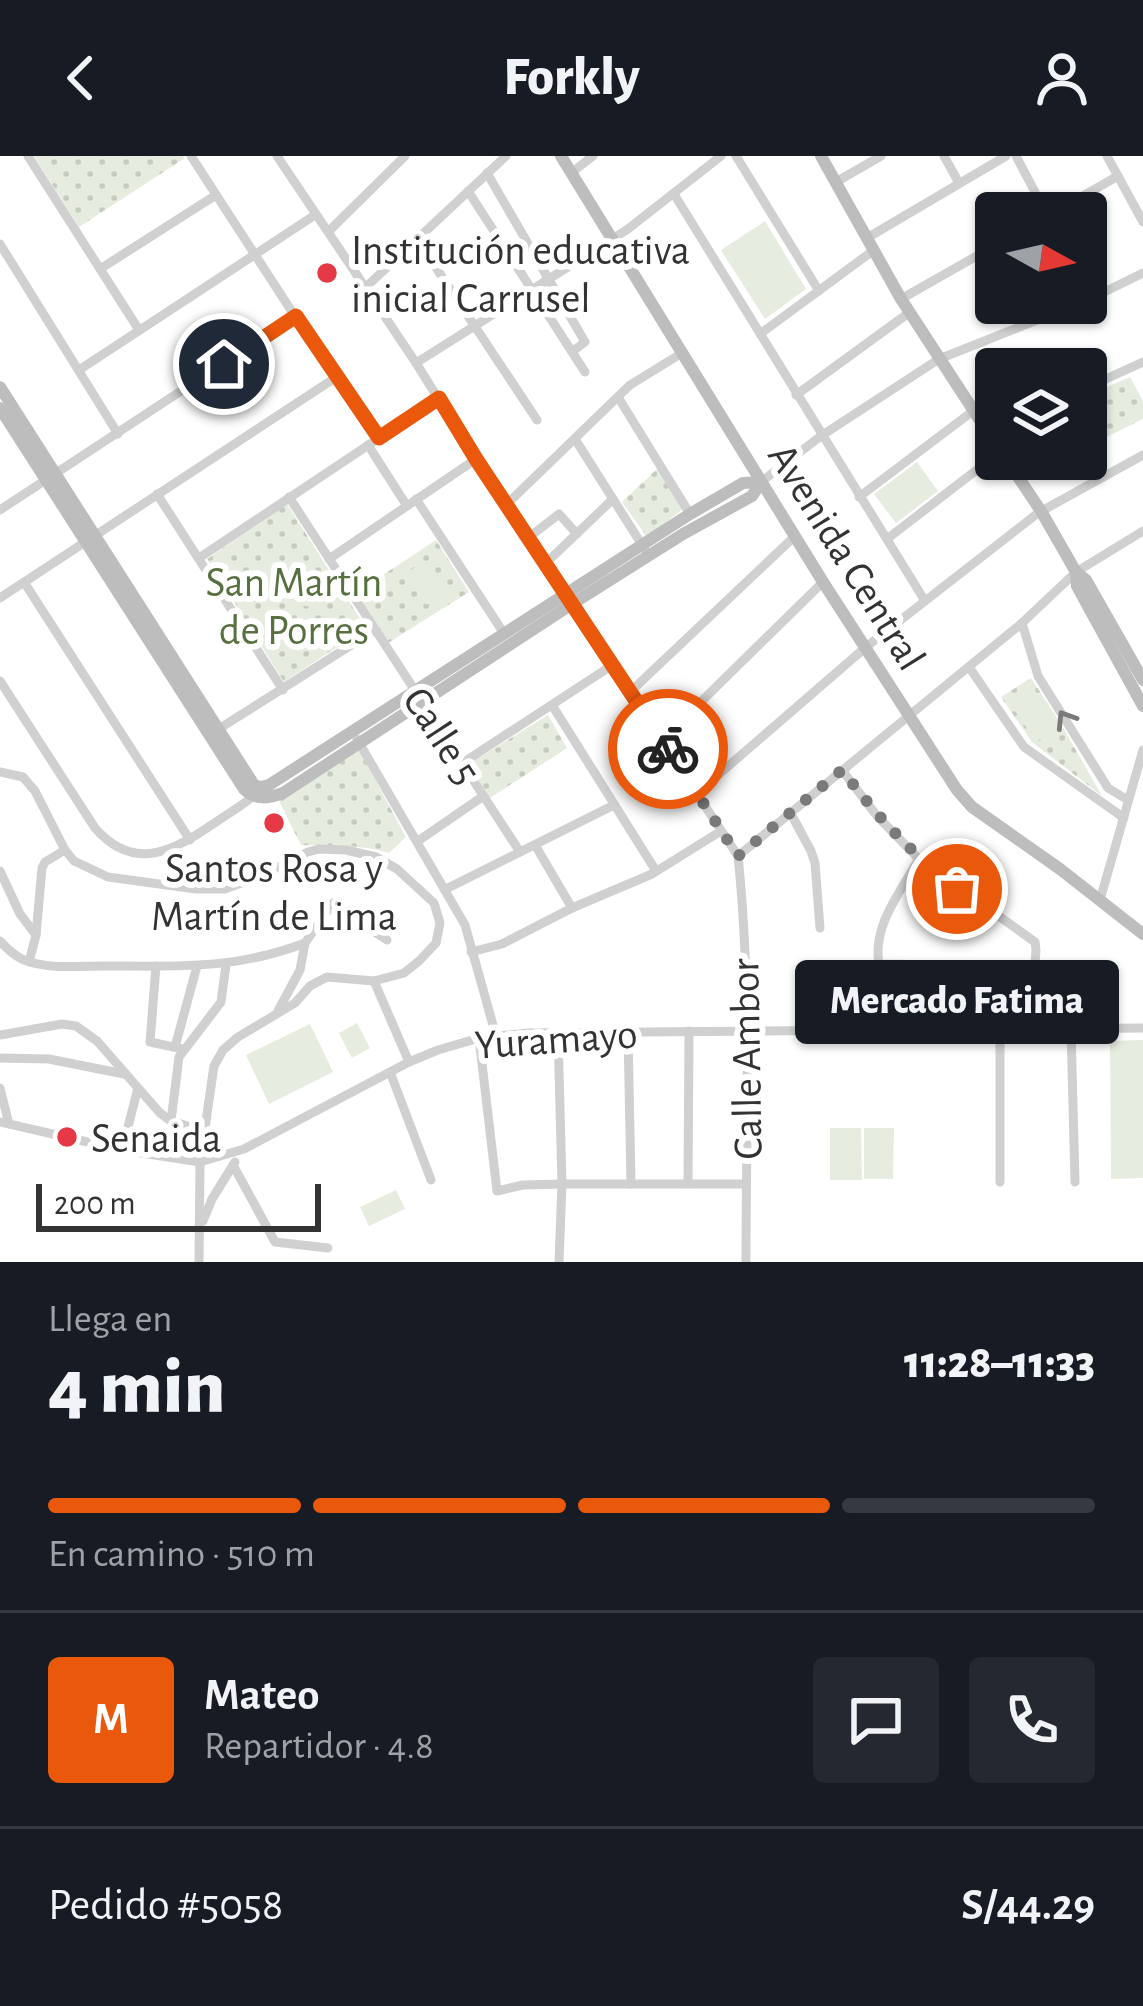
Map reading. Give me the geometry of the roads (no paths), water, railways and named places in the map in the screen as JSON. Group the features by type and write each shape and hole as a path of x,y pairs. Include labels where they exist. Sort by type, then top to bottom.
{"street":[{"path":"28,156 139,330"},
{"path":"190,156 379,438"},
{"path":"328,231 405,156"},
{"path":"366,287 506,156"},
{"name":"Avenida Central","path":"561,156 957,790 972,807 1143,934"},
{"path":"571,173 593,156"},
{"path":"416,363 612,239 721,156"},
{"path":"736,156 819,291"},
{"path":"821,156 901,299 975,414"},
{"path":"836,182 881,156"},
{"path":"944,156 959,183"},
{"path":"760,334 819,291 871,244 1006,156"},
{"path":"1016,156 1037,192"},
{"path":"1107,156 1143,222"},
{"path":"284,159 315,215 738,856 1022,623 1076,572 1142,536"},
{"path":"488,173 585,342 573,351"},
{"path":"1089,192 1118,176"},
{"path":"467,191 585,372"},
{"path":"674,194 925,601"},
{"path":"100,269 216,195"},
{"path":"79,370 315,215"},
{"path":"417,238 537,420"},
{"path":"0,244 118,434"},
{"path":"901,299 975,257"},
{"path":"1107,290 1143,273"},
{"path":"796,395 910,312"},
{"path":"0,510 296,316"},
{"path":"0,681 105,839 129,851 165,852 268,785 356,737 646,550 752,496 761,482 821,436 939,359 1026,324"},
{"path":"506,505 630,385 682,352"},
{"path":"1107,379 1140,364 1143,379"},
{"path":"0,598 335,378"},
{"path":"0,388 51,478"},
{"path":"618,397 690,514"},
{"path":"200,558 439,398"},
{"path":"0,408 257,792"},
{"path":"859,497 973,412"},
{"path":"574,439 646,550"},
{"path":"368,446 503,632"},
{"path":"696,794 866,647 1041,511 1143,455"},
{"path":"329,559 476,459"},
{"path":"887,539 975,471"},
{"path":"1020,480 1076,572 1086,580 1143,680"},
{"path":"646,550 690,514 743,483 761,482"},
{"path":"157,494 283,690"},
{"name":"Calle 5","path":"289,496 520,852"},
{"path":"545,564 613,499"},
{"path":"527,538 559,514 577,534"},
{"path":"629,693 795,536"},
{"path":"1076,572 1077,586 1143,706"},
{"path":"24,582 190,840"},
{"path":"662,740 823,582"},
{"path":"417,697 503,632 568,599"},
{"path":"1022,623 1038,676 1108,788 1129,800"},
{"path":"214,732 375,630"},
{"path":"461,764 611,666"},
{"path":"969,667 1024,747 1124,818"},
{"path":"551,705 656,871"},
{"path":"356,737 464,925 496,1036"},
{"path":"1100,900 1143,750"},
{"path":"842,770 877,816 919,859 1031,939 1036,950 1030,1029"},
{"path":"0,772 23,777 65,850 79,864 108,877 196,890 225,889 319,849 346,850 376,857 397,869 434,903 440,923 436,943 419,962 394,977 374,981 326,977 223,1050 214,1066 200,1162 199,1262"},
{"path":"418,842 482,796"},
{"path":"446,889 614,805"},
{"path":"790,812 811,851 820,928"},
{"path":"471,952 502,944 656,871 721,830"},
{"path":"535,845 572,908"},
{"path":"28,962 42,868 65,850"},
{"name":"Calle Ambor","path":"738,856 746,1030 746,1262"},
{"path":"919,859 878,934 877,959 879,964 943,965 949,1029"},
{"path":"0,871 35,935"},
{"path":"276,1016 300,970 304,943 332,906 387,940"},
{"path":"0,941 28,962 156,966 226,965 304,943"},
{"path":"179,1048 221,1002 226,965"},
{"path":"156,966 150,1042 179,1048"},
{"path":"171,1120 179,1048 197,966"},
{"path":"374,981 409,1062"},
{"path":"0,1035 62,1024 76,1026 98,1041 160,1113 204,1131"},
{"name":"Yuramayo","path":"4,1123 200,1162 244,1149 409,1062 479,1038 746,1030 1143,1028"},
{"path":"1000,1029 1000,1182"},
{"path":"1071,1029 1075,1182"},
{"path":"688,1184 689,1031"},
{"path":"628,1032 631,1184"},
{"path":"558,1033 559,1262"},
{"path":"479,1038 497,1191 523,1185 746,1184"},
{"path":"0,1058 49,1059 124,1074"},
{"path":"390,1072 431,1180"},
{"path":"0,1088 4,1123"},
{"path":"122,1150 138,1088"},
{"path":"201,1226 244,1149"},
{"path":"233,1165 275,1242 328,1248"}],"place":[{"name":"Institución educativa inicial Carrusel","path":"327,273"},
{"name":"Santos Rosa y Martín de Lima","path":"274,823"},
{"name":"Mercado Fatima","path":"957,889"},
{"name":"Senaida","path":"67,1137"}],"park label":[{"name":"San Martín de Porres","path":"294,605"}]}
